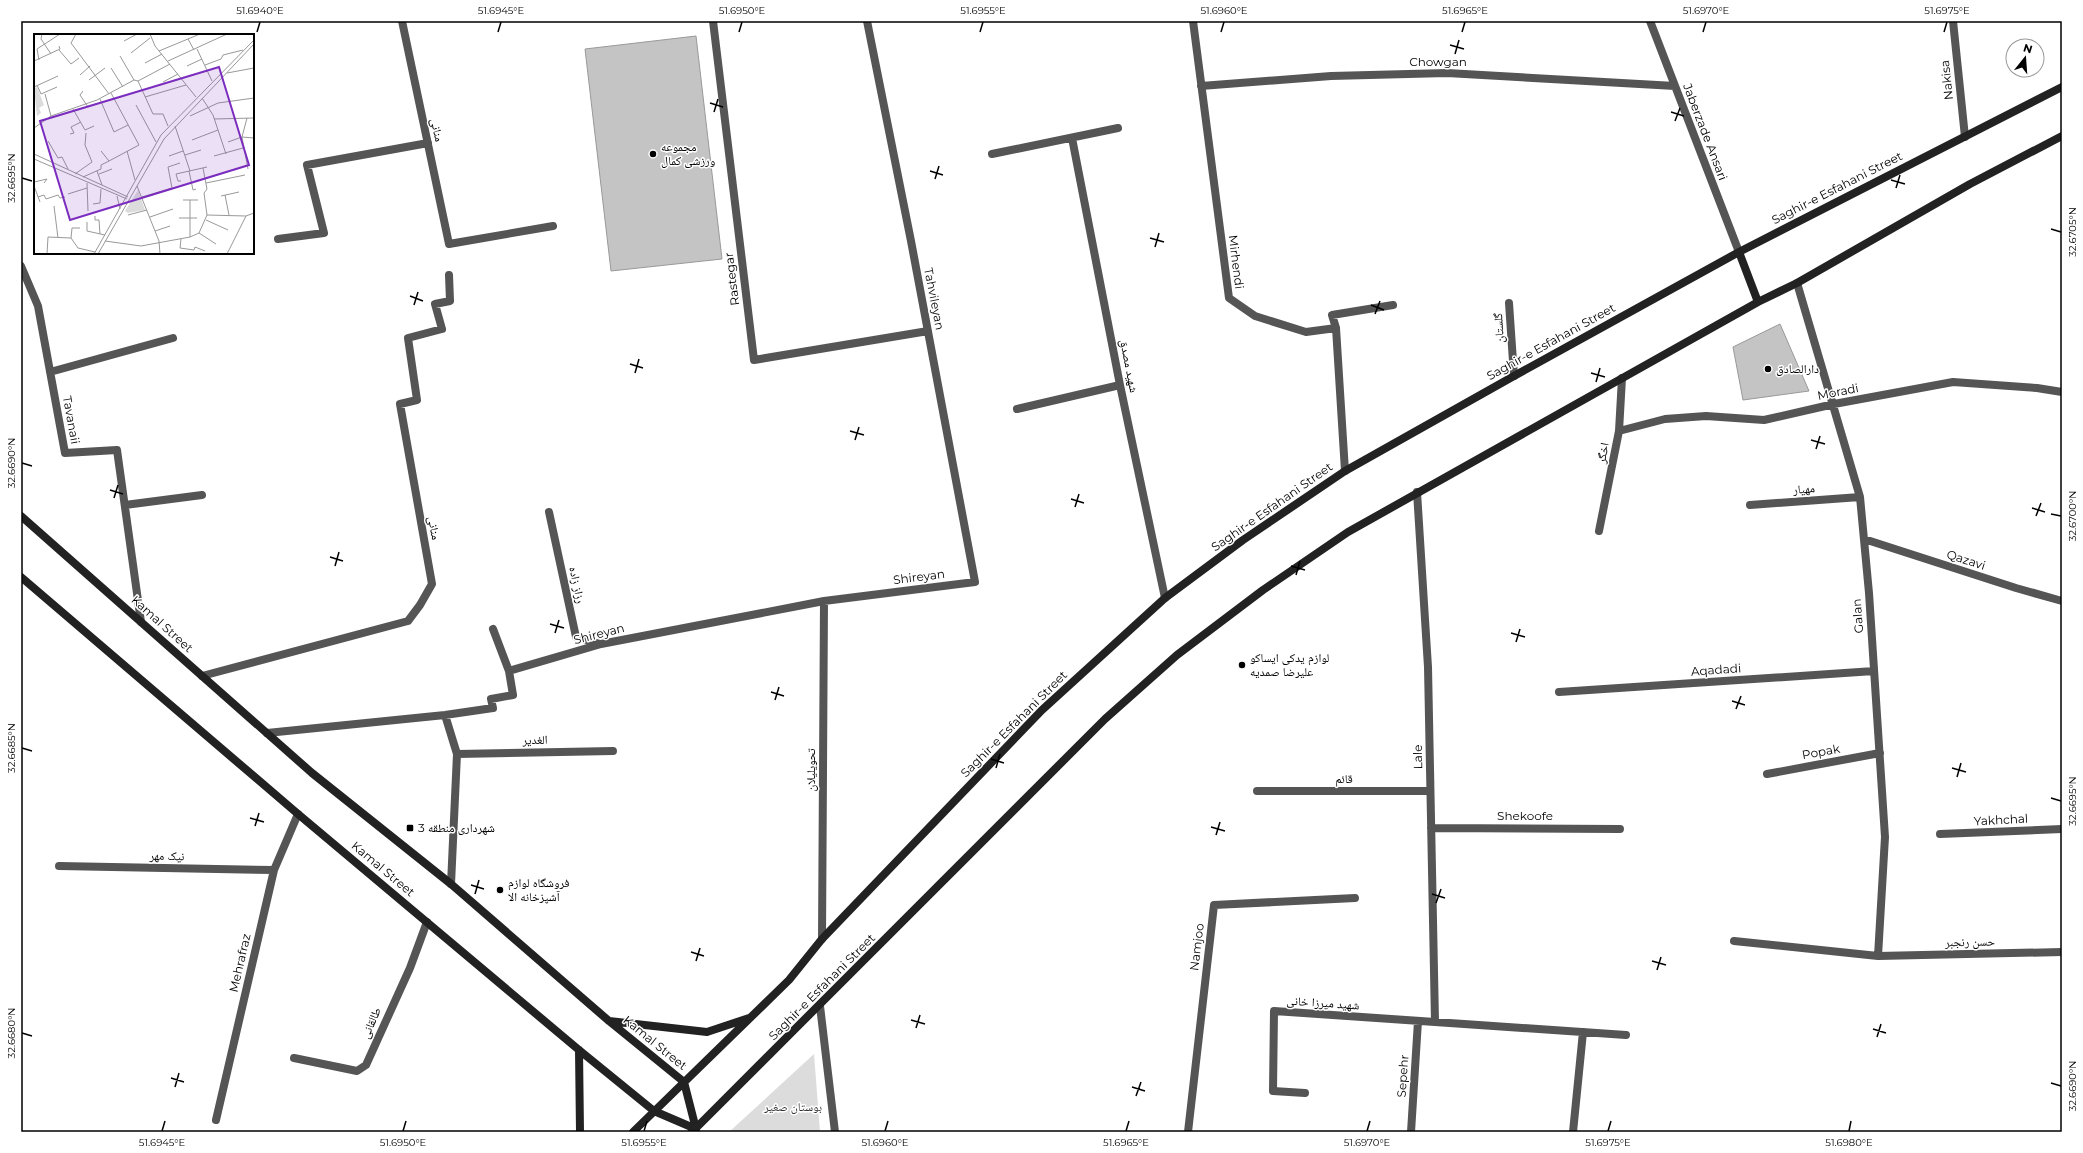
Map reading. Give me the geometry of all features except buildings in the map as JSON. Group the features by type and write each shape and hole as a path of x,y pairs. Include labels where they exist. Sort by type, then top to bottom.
{"main road":[{"name":"Saghir-e Esfahani Street","path":"633,1132 789,980 822,939 1042,710 1165,598 1243,540 1345,471 1514,376 1739,252 2062,87"},
{"name":"Saghir-e Esfahani Street","path":"694,1130 820,1006 1105,719 1177,655 1263,590 1342,537 1418,492 1758,302 1797,283 1970,184 2062,136"},
{"path":"1739,252 1758,302"},
{"name":"Kamal Street","path":"21,516 312,773 451,884 609,1021 684,1082 694,1130"},
{"name":"Kamal Street","path":"21,577 298,814 579,1050 654,1111 694,1130"},
{"path":"609,1021 707,1032 751,1017"},
{"path":"579,1050 580,1132"}],"street":[{"name":"منانی","path":"402,21 449,244 553,226"},
{"name":"Rastegar","path":"713,21 754,360 928,331"},
{"name":"Tahvileyan","path":"867,21 928,331 974,582"},
{"name":"Mirhendi","path":"1193,21 1229,298 1255,316 1306,332 1336,328"},
{"name":"Jaberzade Ansari","path":"1650,21 1739,252"},
{"name":"Nakisa","path":"1952,21 1965,137"},
{"name":"Chowgan","path":"1201,86 1331,76 1447,73 1674,86"},
{"path":"992,154 1118,128"},
{"name":"شهید مصدق","path":"1072,138 1120,385 1165,598"},
{"path":"278,239 324,233 307,165 428,143"},
{"name":"Tavanaii","path":"21,266 38,306 65,453 117,450 141,622"},
{"name":"منانی","path":"202,676 408,621 420,605 432,584 400,404 417,400 408,338 442,329 435,304 450,301 448,275"},
{"name":"Galan","path":"1797,283 1834,404 1860,497 1874,671 1885,837 1878,956"},
{"name":"گلستان","path":"1509,303 1514,376"},
{"path":"1345,471 1336,328 1332,315 1393,305"},
{"path":"50,372 172,338"},
{"name":"اخگر","path":"1599,531 1619,432 1622,378"},
{"name":"Moradi","path":"1619,432 1665,419 1706,416 1764,420 1834,404 1953,382 2037,388 2062,392"},
{"path":"1017,409 1120,385"},
{"name":"Lale","path":"1418,492 1428,667 1435,1022"},
{"path":"125,505 202,495"},
{"name":"مهیار","path":"1750,505 1860,497"},
{"name":"رزاز زاده","path":"549,512 576,637 601,644"},
{"name":"Qazavi","path":"1864,539 2016,588 2062,601"},
{"name":"Shireyan","path":"509,671 601,644 824,602 974,582"},
{"name":"تحویلیلان","path":"822,939 824,602"},
{"path":"267,732 445,715 493,708 491,699 512,695 509,671 493,629"},
{"name":"Aqadadi","path":"1559,692 1874,671"},
{"path":"445,715 457,754 451,884"},
{"name":"الغدیر","path":"457,754 613,751"},
{"name":"Popak","path":"1767,774 1880,753"},
{"name":"قائم","path":"1257,791 1430,791"},
{"name":"Mehrafraz","path":"216,1120 274,870 298,814"},
{"name":"Shekoofe","path":"1431,828 1620,829"},
{"name":"Yakhchal","path":"1940,834 2062,829"},
{"name":"نیک مهر","path":"59,866 274,870"},
{"name":"Namjoo","path":"1188,1132 1214,905 1355,898"},
{"name":"طالقانی","path":"294,1058 357,1071 366,1065 410,968 427,922"},
{"name":"حسن رنجبر","path":"1734,941 1878,956 2062,952"},
{"path":"820,1006 835,1132"},
{"name":"شهید میرزا خانی","path":"1305,1093 1273,1091 1274,1011 1626,1035"},
{"name":"Sepehr","path":"1412,1132 1418,1021"},
{"path":"1573,1132 1583,1032"}],"green space":[{"name":"بوستان صغیر","path":"814,1054 820,1132 729,1132"}],"place":[{"name":"مجموعه ورزشی کمال","path":"653,154"},
{"name":"دارالصادق","path":"1768,369"},
{"name":"لوازم یدکی ایساکو علیرضا صمدیه","path":"1242,665"},
{"name":"شهرداری منطقه 3","path":"410,828"},
{"name":"فروشگاه لوازم آشپزخانه الا","path":"500,890"}]}
